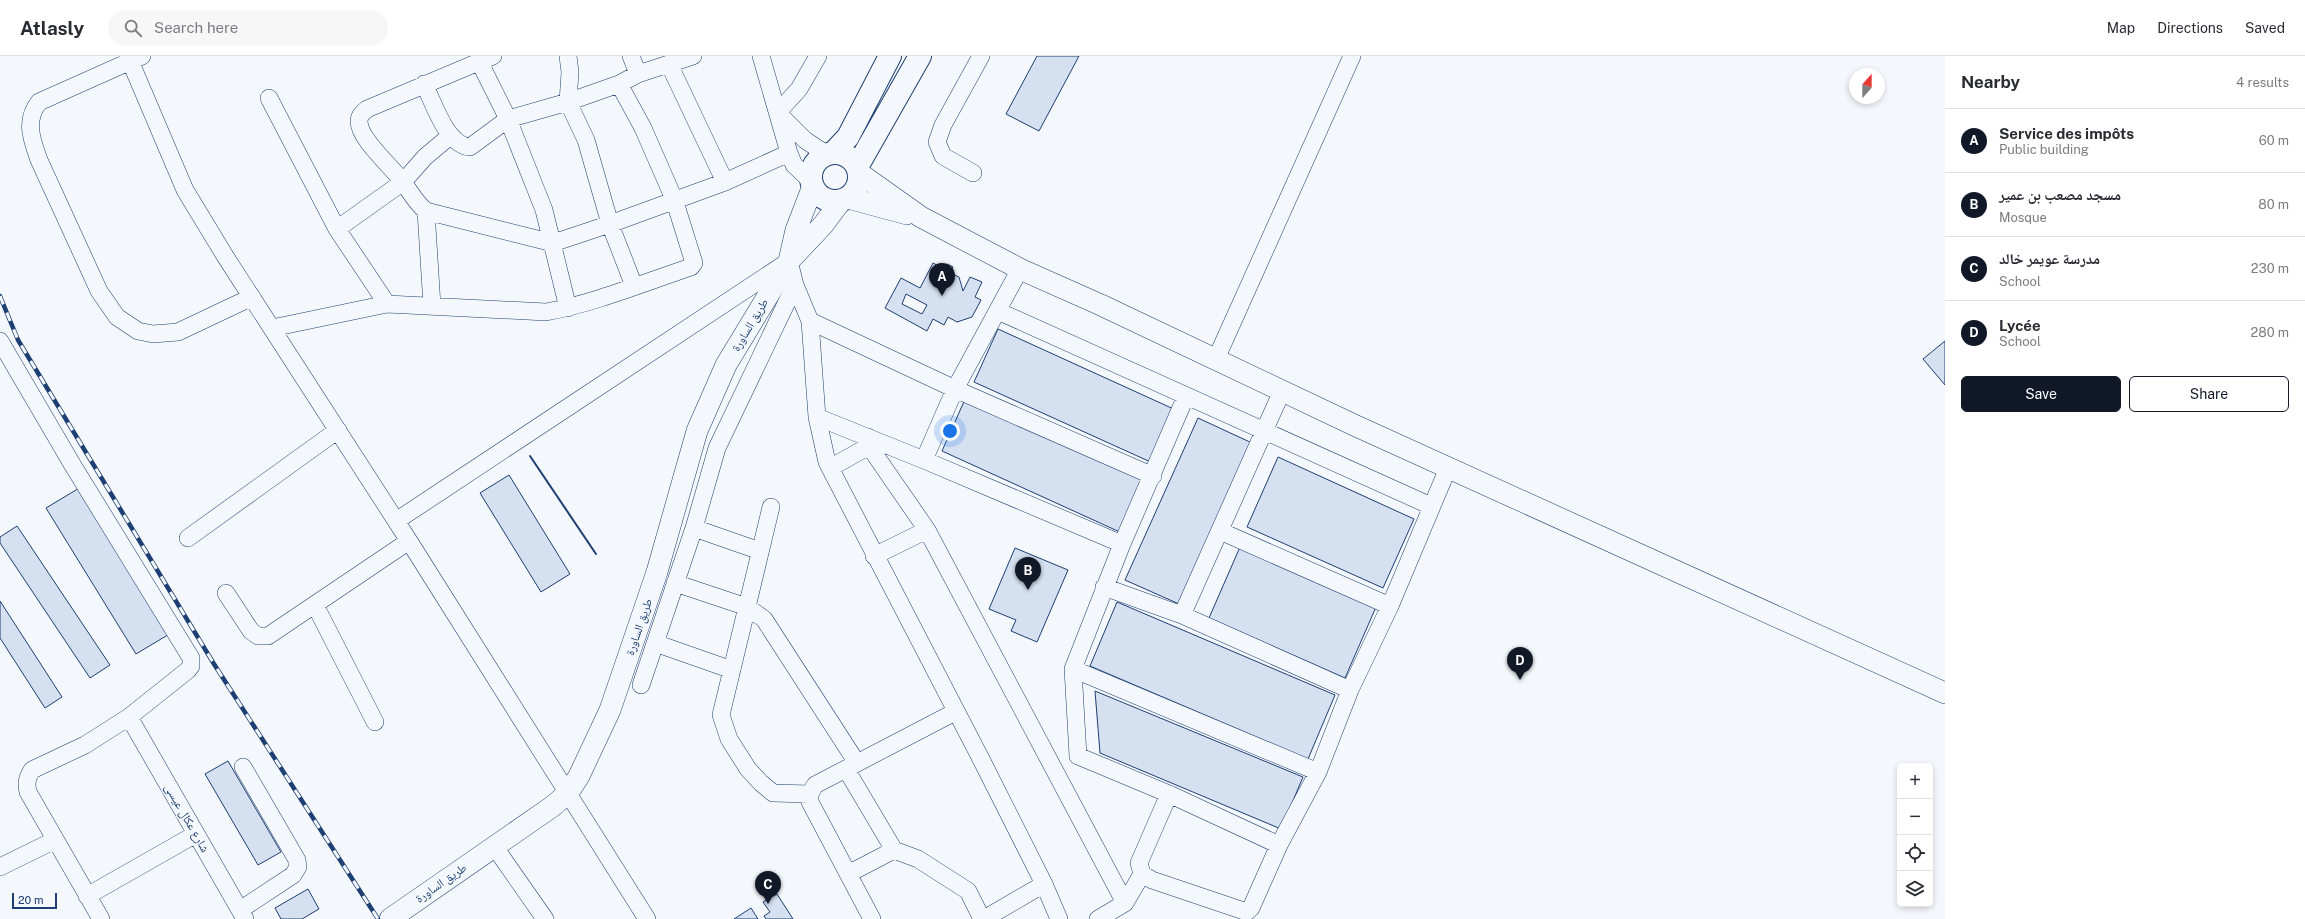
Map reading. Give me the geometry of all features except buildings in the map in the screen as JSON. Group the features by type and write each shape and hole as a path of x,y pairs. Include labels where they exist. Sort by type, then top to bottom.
{"highway":[{"path":"890,56 848,137 830,154 814,165 812,183 821,196 834,201 844,199 857,187 858,170 920,56"},
{"path":"830,154 848,156 858,170"}],"main road":[{"path":"858,170 921,218 1020,269 1101,305 1448,468 1945,693"},
{"path":"789,261 796,230 812,183"},
{"path":"789,261 844,199 921,218"},
{"name":"طريق الساورة","path":"393,918 553,806 568,793 579,776 610,710 637,634 697,431 726,365 789,261"}],"street":[{"path":"568,56 570,72 568,102 586,140 610,224 634,286"},
{"path":"630,56 638,74"},
{"path":"424,84 450,136 459,144 470,147 508,119 568,102 619,84 638,74 693,56"},
{"path":"761,56 789,153 794,165 812,183"},
{"path":"778,112 799,90 818,56"},
{"path":"973,173 943,156 937,142 943,125 981,56"},
{"path":"1216,359 1352,56"},
{"path":"252,297 178,332 153,334 138,331 117,317 99,291 31,139 30,122 33,110 39,102 134,58 185,190 409,541 647,919"},
{"path":"568,308 553,242 544,210 486,58 366,109 360,117 362,132 403,182 417,204 426,211 553,242 610,224 674,199 725,182 789,153"},
{"path":"669,64 725,182"},
{"path":"272,328 387,304 546,312 568,308 693,265 694,262 674,199 642,128 619,84"},
{"path":"269,98 337,229 387,304"},
{"path":"778,112 805,140 830,154"},
{"path":"337,229 403,182 425,157 450,136"},
{"path":"426,211 432,306"},
{"path":"396,521 789,261 795,285 810,321 817,417 830,468 1044,884 1059,919"},
{"path":"924,460 955,389 1020,269"},
{"path":"641,685 694,528 717,448 795,285"},
{"path":"998,311 1431,506"},
{"path":"810,321 955,389 1153,476"},
{"path":"0,341 72,464 191,658 191,666 188,670 129,717 85,745 32,770 28,777 26,784 28,792 101,919"},
{"path":"1182,615 1282,391"},
{"path":"1186,396 1153,476 1104,587 1073,669 1078,756 1169,794 1279,845"},
{"path":"817,417 868,442 924,460 1122,544"},
{"path":"188,538 338,430"},
{"path":"830,468 868,442"},
{"path":"868,442 927,530 1125,903"},
{"path":"1142,874 1152,880 1248,911 1251,908 1279,845 1318,772 1350,690 1390,606 1448,468"},
{"path":"771,507 721,715 729,739 748,769 773,793 810,794"},
{"path":"694,528 760,551"},
{"path":"874,556 927,530"},
{"path":"1220,531 1390,606"},
{"path":"226,593 251,631 258,636 268,636 409,541"},
{"path":"675,583 747,607 764,619 851,766 894,850 918,859 968,891 983,919 1044,884"},
{"path":"1104,587 1182,615 1350,690"},
{"path":"315,605 374,722"},
{"path":"655,642 732,670"},
{"path":"1073,669 1318,772"},
{"path":"872,919 810,802 810,794 815,785 955,712"},
{"name":"شارع عكال عيسى","path":"129,717 242,915"},
{"path":"242,767 297,860 298,867 293,875 242,915"},
{"path":"1098,919 1125,903 1142,874 1140,863 1169,794"},
{"path":"87,896 196,834"},
{"path":"2,863 55,840"},
{"path":"494,846 545,919"},
{"path":"848,874 894,850"}],"railway":[{"path":"0,296 18,340 214,664 378,919"}],"wall":[{"path":"530,456 596,554"}],"place":[{"name":"Service des impôts","path":"942,296"},
{"name":"مسجد مصعب بن عمير","path":"1028,590"},
{"name":"Lycée","path":"1520,680"},
{"name":"مدرسة عويمر خالد","path":"768,904"}]}
